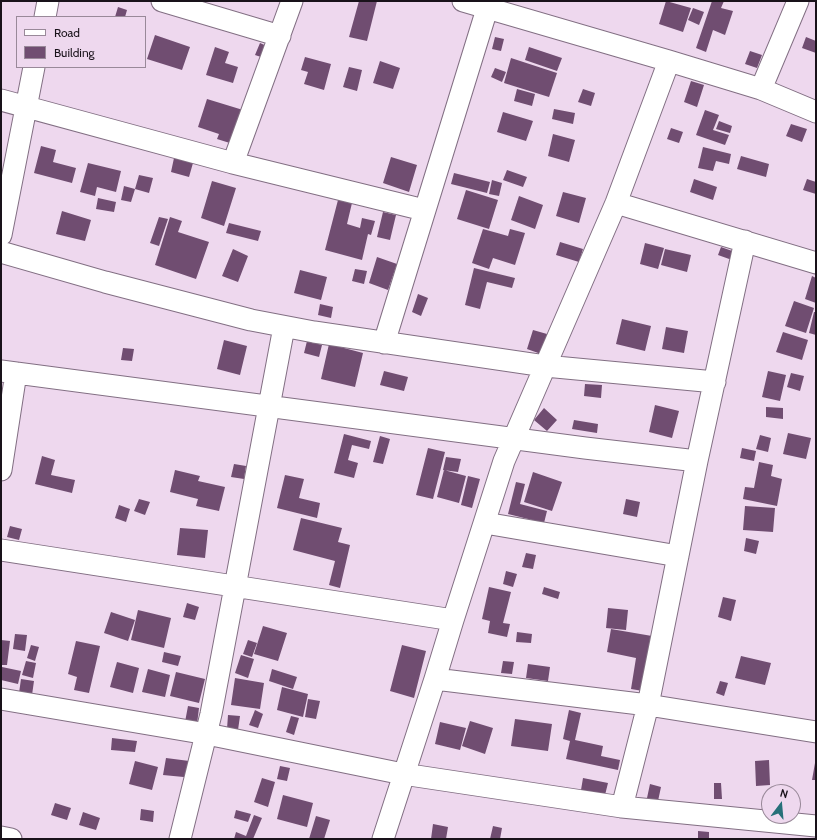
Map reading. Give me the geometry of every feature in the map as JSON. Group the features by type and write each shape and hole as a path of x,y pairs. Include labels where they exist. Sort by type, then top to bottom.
{"street":[{"path":"45,16 48,1"},
{"path":"162,1 280,36"},
{"path":"233,163 292,1"},
{"path":"463,1 761,89 816,112"},
{"path":"761,89 798,1"},
{"path":"384,343 487,9"},
{"path":"383,839 403,774 436,679 453,620 504,461 616,202 669,61"},
{"path":"1,235 34,68"},
{"path":"1,100 233,163 424,210"},
{"path":"616,202 745,242 816,262"},
{"path":"622,807 648,705 697,461 745,242"},
{"path":"1,252 105,282 251,320 284,327 545,366 715,382"},
{"path":"180,839 207,734 284,327"},
{"path":"1,470 9,372 585,448 697,461"},
{"path":"485,523 678,556"},
{"path":"1,550 453,620"},
{"path":"436,679 648,705 816,732"},
{"path":"1,699 207,734 403,774 622,807 816,826"},
{"path":"1,838 11,839"}],"building":[{"path":"359,1 377,1 367,41 349,37"},
{"path":"666,1 691,8 683,32 659,24"},
{"path":"712,1 724,1 721,8 733,11 725,35 713,30 706,52 696,48"},
{"path":"118,7 127,10 125,16 115,16"},
{"path":"693,8 704,12 699,25 688,20"},
{"path":"155,35 190,47 182,70 147,59"},
{"path":"495,37 504,39 501,51 492,49"},
{"path":"806,37 816,41 816,53 802,48"},
{"path":"260,43 271,48 267,59 255,55"},
{"path":"215,47 229,52 225,63 238,67 233,83 206,75"},
{"path":"529,47 562,58 557,71 525,60"},
{"path":"750,51 762,55 757,68 745,64"},
{"path":"305,57 331,64 324,90 304,84 308,72 301,70"},
{"path":"511,58 557,73 549,97 504,83"},
{"path":"380,61 400,68 393,89 373,83"},
{"path":"349,67 362,70 357,91 343,87"},
{"path":"495,68 506,72 502,82 491,77"},
{"path":"691,81 704,85 697,107 684,102"},
{"path":"517,89 535,94 532,106 514,101"},
{"path":"583,89 595,93 591,106 578,102"},
{"path":"207,99 243,110 233,144 217,139 219,134 198,127"},
{"path":"554,109 575,113 573,124 552,119"},
{"path":"705,110 719,115 713,130 729,135 725,145 696,135"},
{"path":"503,112 533,121 526,141 497,132"},
{"path":"719,121 732,126 730,133 716,129"},
{"path":"791,124 807,129 802,142 786,136"},
{"path":"671,128 683,132 679,143 667,139"},
{"path":"553,134 575,140 569,162 548,156"},
{"path":"41,146 56,150 53,162 76,168 72,183 34,173"},
{"path":"703,147 731,154 729,164 716,161 713,171 698,168"},
{"path":"741,156 769,164 766,177 737,169"},
{"path":"391,157 417,165 409,192 383,183"},
{"path":"174,158 193,163 189,177 171,172"},
{"path":"88,163 121,171 116,192 97,187 95,196 80,192"},
{"path":"507,170 527,177 523,187 503,180"},
{"path":"454,173 490,182 487,193 451,184"},
{"path":"139,175 153,178 149,193 135,189"},
{"path":"694,179 717,187 713,200 690,192"},
{"path":"807,179 816,182 816,194 803,190"},
{"path":"492,180 502,183 499,196 489,194"},
{"path":"212,181 236,188 224,226 201,218"},
{"path":"124,186 135,189 131,202 121,200"},
{"path":"466,190 498,200 489,229 457,219"},
{"path":"563,192 586,198 579,223 556,216"},
{"path":"519,196 543,205 535,229 511,220"},
{"path":"98,198 116,202 114,212 96,209"},
{"path":"338,200 352,203 347,224 360,228 362,218 375,221 371,235 368,234 362,260 325,250"},
{"path":"62,211 91,220 85,241 56,234"},
{"path":"383,212 396,215 390,240 377,237"},
{"path":"159,217 168,219 159,246 150,243"},
{"path":"170,217 182,221 178,232 209,242 196,279 155,265"},
{"path":"229,223 261,231 258,241 226,233"},
{"path":"483,229 508,236 510,229 525,233 515,265 493,258 489,269 472,263"},
{"path":"560,242 583,249 579,262 556,255"},
{"path":"645,243 664,248 658,269 640,264"},
{"path":"721,247 735,252 732,260 718,255"},
{"path":"233,249 248,256 238,282 222,276"},
{"path":"665,249 691,255 687,272 661,265"},
{"path":"377,257 397,264 388,290 369,283"},
{"path":"474,268 515,278 512,288 487,282 480,309 465,305"},
{"path":"355,269 367,271 364,284 352,281"},
{"path":"300,270 327,277 321,300 294,293"},
{"path":"812,276 816,278 816,303 805,299"},
{"path":"418,294 428,298 421,316 412,312"},
{"path":"794,301 814,308 806,333 785,326"},
{"path":"320,304 333,307 331,318 318,315"},
{"path":"814,312 816,312 816,335 809,333"},
{"path":"622,319 651,326 645,351 616,344"},
{"path":"666,327 688,331 684,353 662,349"},
{"path":"533,330 547,334 541,354 527,349"},
{"path":"783,332 808,340 802,360 776,352"},
{"path":"224,340 247,346 240,375 217,369"},
{"path":"307,341 322,345 319,357 304,353"},
{"path":"329,344 363,353 355,387 321,379"},
{"path":"123,348 134,349 132,361 121,360"},
{"path":"384,371 408,377 404,391 380,385"},
{"path":"768,371 786,375 780,401 762,397"},
{"path":"791,373 804,376 800,391 787,387"},
{"path":"585,384 602,385 601,398 584,396"},
{"path":"655,405 679,411 672,438 649,432"},
{"path":"766,407 783,408 783,419 766,417"},
{"path":"544,408 557,420 547,431 534,420"},
{"path":"574,420 598,424 597,433 572,429"},
{"path":"788,433 811,438 806,459 783,454"},
{"path":"344,434 371,441 369,449 352,445 348,460 358,463 354,478 334,473"},
{"path":"760,435 771,438 768,452 756,449"},
{"path":"380,436 390,439 383,464 373,462"},
{"path":"428,448 445,452 433,499 416,495"},
{"path":"742,448 756,451 754,461 740,458"},
{"path":"42,456 55,460 51,475 75,480 72,493 35,484"},
{"path":"446,457 461,459 458,472 443,470"},
{"path":"759,462 773,465 771,476 782,479 777,506 743,499 745,487 754,488"},
{"path":"234,464 246,466 244,479 231,477"},
{"path":"175,470 200,476 198,481 225,487 219,511 196,506 198,499 170,492"},
{"path":"444,470 466,476 459,503 437,497"},
{"path":"533,472 562,482 552,511 524,502"},
{"path":"285,475 304,479 299,498 320,503 317,518 277,508"},
{"path":"468,476 480,479 472,508 461,505"},
{"path":"516,482 525,484 520,504 547,511 544,523 508,514"},
{"path":"139,499 150,502 145,515 134,511"},
{"path":"626,499 640,502 637,517 623,514"},
{"path":"119,505 130,509 126,522 115,518"},
{"path":"745,506 775,508 773,532 743,530"},
{"path":"301,518 342,528 338,542 350,545 340,588 329,585 335,561 293,550"},
{"path":"10,526 22,529 19,540 7,537"},
{"path":"180,528 208,530 205,558 177,555"},
{"path":"746,538 759,541 756,554 744,551"},
{"path":"526,553 536,555 533,569 522,567"},
{"path":"506,571 517,574 513,587 503,584"},
{"path":"489,587 511,592 503,623 510,624 507,637 488,633 490,621 482,619"},
{"path":"544,587 560,592 558,599 542,594"},
{"path":"723,597 736,600 731,621 718,617"},
{"path":"187,603 199,607 195,620 183,617"},
{"path":"608,608 628,610 626,630 606,628"},
{"path":"138,610 171,618 164,648 131,640"},
{"path":"111,612 135,620 128,641 104,633"},
{"path":"263,626 287,633 278,661 254,654"},
{"path":"611,629 652,636 643,691 631,689 636,658 607,652"},
{"path":"517,632 532,634 531,643 516,642"},
{"path":"15,634 27,635 25,651 13,649"},
{"path":"1,640 10,641 7,665 1,665"},
{"path":"248,640 257,643 252,657 243,654"},
{"path":"76,641 100,646 89,693 74,690 77,677 68,674"},
{"path":"31,645 39,647 35,661 27,658"},
{"path":"402,645 426,651 414,698 390,691"},
{"path":"164,652 181,656 178,666 162,662"},
{"path":"241,655 254,659 248,678 235,673"},
{"path":"741,656 771,663 765,685 735,678"},
{"path":"26,661 36,663 33,678 22,675"},
{"path":"503,661 514,662 512,674 501,673"},
{"path":"117,662 139,668 133,693 110,687"},
{"path":"528,664 550,667 548,681 526,678"},
{"path":"2,667 21,671 18,684 1,680"},
{"path":"148,669 170,675 165,697 142,692"},
{"path":"272,669 297,677 293,689 269,681"},
{"path":"176,672 205,679 199,703 170,696"},
{"path":"235,678 264,683 260,709 231,705"},
{"path":"21,679 34,681 32,695 19,693"},
{"path":"720,681 728,683 724,696 716,693"},
{"path":"282,687 308,694 303,717 277,710"},
{"path":"308,699 320,701 316,719 305,717"},
{"path":"188,706 199,708 197,724 185,722"},
{"path":"255,710 263,714 258,728 249,725"},
{"path":"569,710 581,713 575,740 603,746 601,756 620,760 618,770 566,759 570,741 563,739"},
{"path":"228,715 240,716 238,730 227,729"},
{"path":"291,716 299,718 294,735 286,732"},
{"path":"515,719 552,724 548,751 511,746"},
{"path":"470,721 493,728 485,754 462,746"},
{"path":"440,722 466,728 460,750 435,744"},
{"path":"112,738 137,741 135,752 111,750"},
{"path":"166,758 197,762 194,778 163,775"},
{"path":"769,760 770,784 761,784 761,786 756,786 755,761"},
{"path":"135,761 158,767 152,790 129,784"},
{"path":"815,763 816,780 812,780"},
{"path":"280,766 290,768 287,781 277,779"},
{"path":"262,778 275,782 268,807 254,802"},
{"path":"583,778 608,783 605,795 581,790"},
{"path":"714,783 721,783 722,799 714,799"},
{"path":"650,784 661,787 658,801 647,798"},
{"path":"283,795 313,803 307,827 277,819"},
{"path":"55,803 71,808 67,820 51,815"},
{"path":"141,809 154,811 153,822 140,820"},
{"path":"236,810 251,814 248,822 234,818"},
{"path":"83,812 100,818 96,830 79,825"},
{"path":"254,815 262,818 253,839 234,839 236,832 246,836"},
{"path":"316,816 330,820 324,839 309,839"},
{"path":"433,824 448,827 446,839 431,839"},
{"path":"493,826 502,828 500,839 490,839"},
{"path":"698,831 709,832 709,839 698,839"}]}
